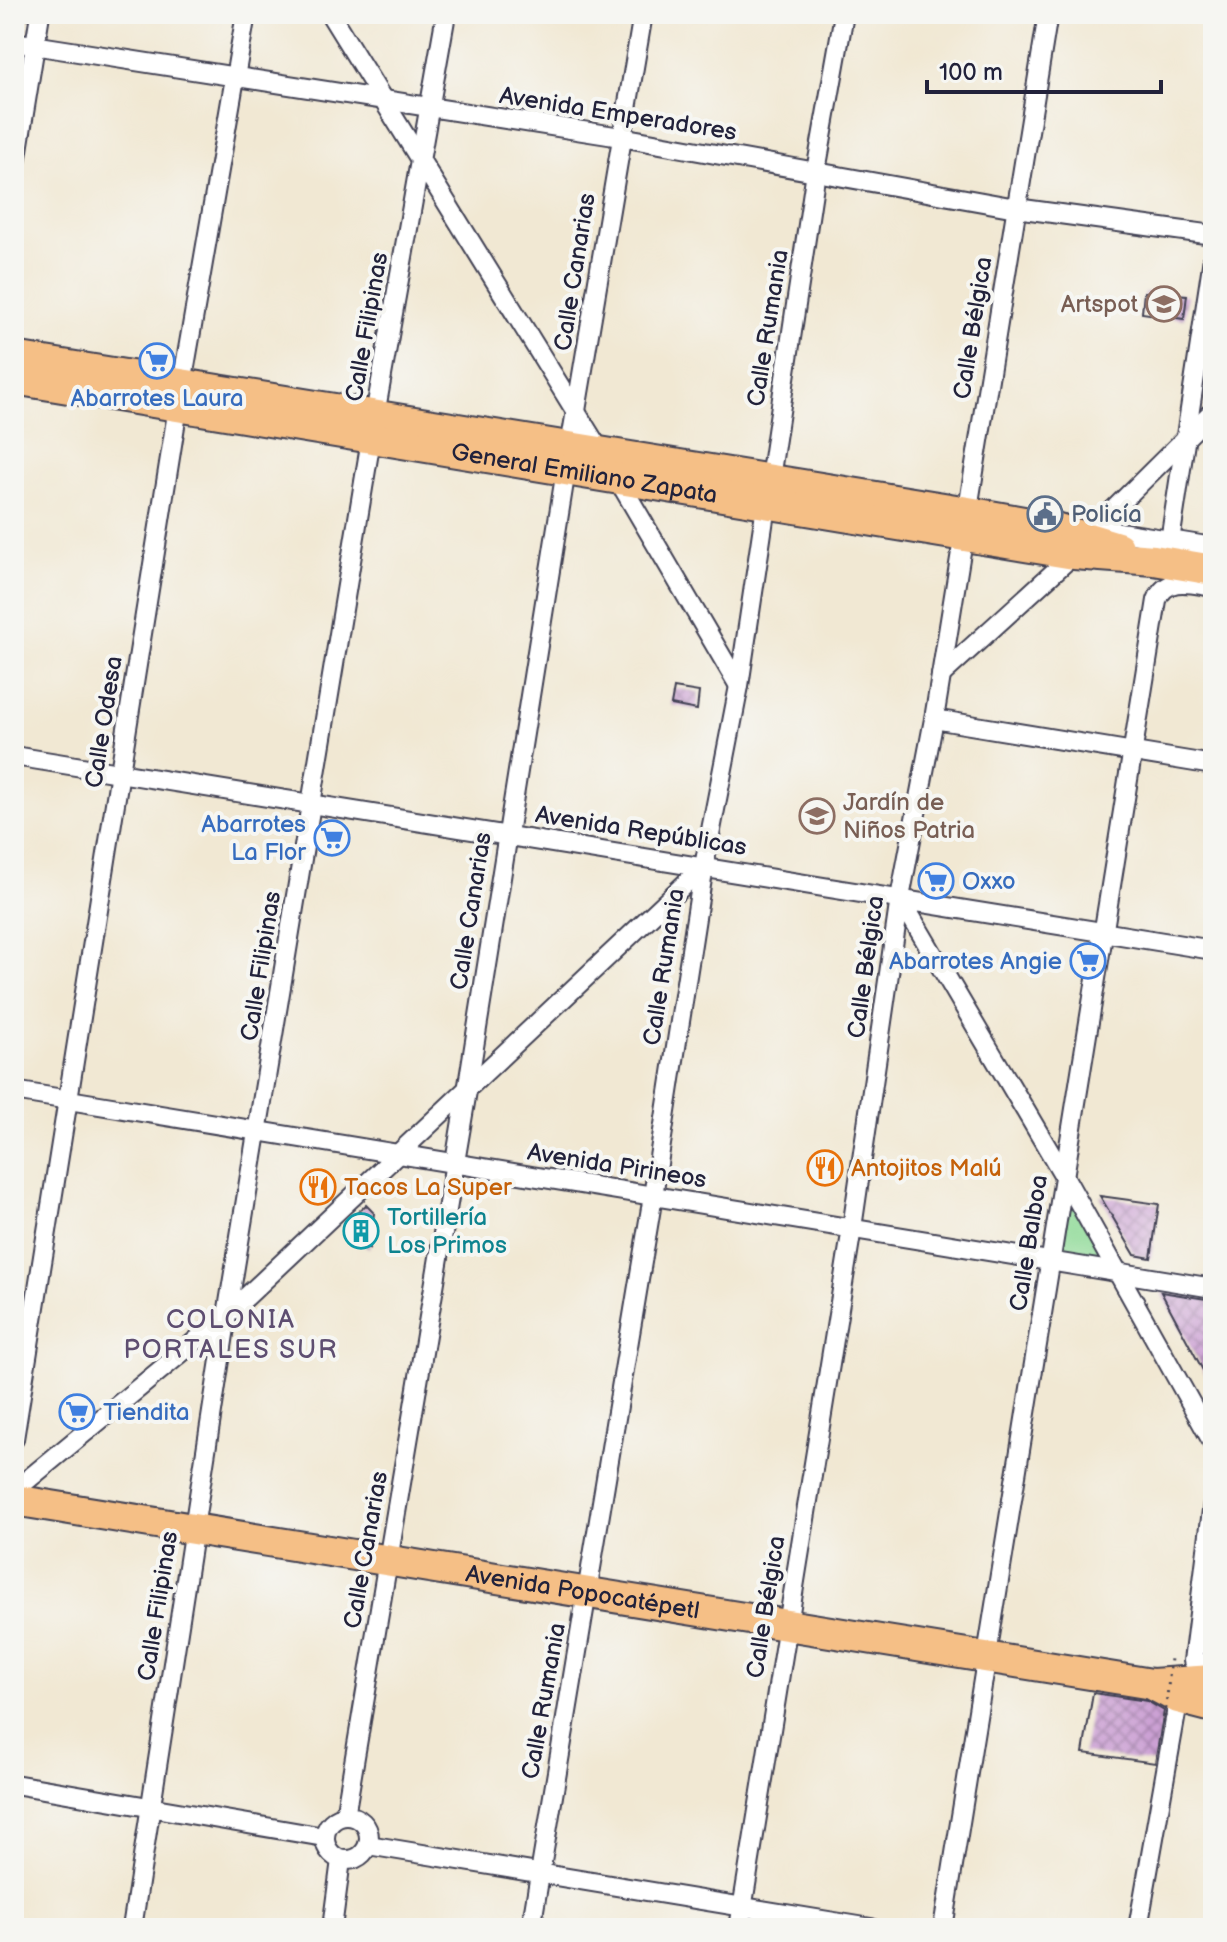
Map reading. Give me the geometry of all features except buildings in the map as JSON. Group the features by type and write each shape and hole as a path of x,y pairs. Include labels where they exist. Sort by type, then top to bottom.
{"main road":[{"name":"General Emiliano Zapata","path":"14,357 180,396"},
{"name":"General Emiliano Zapata","path":"14,379 180,396 374,426 568,458 617,478 767,491"},
{"name":"General Emiliano Zapata","path":"568,458 601,451 767,491 966,524 1074,554 1162,550"},
{"name":"General Emiliano Zapata","path":"966,524 1052,527 1162,550 1213,570"},
{"name":"Avenida Popocatépetl","path":"14,1500 986,1659 1180,1683 1213,1707"}],"street":[{"path":"14,175 40,14"},
{"name":"Calle Odesa","path":"14,1439 180,396 246,14"},
{"path":"330,14 601,451 739,686"},
{"name":"Calle Filipinas","path":"132,1928 227,1315 374,426 446,14"},
{"name":"Calle Canarias","path":"345,1816 643,14"},
{"name":"Calle Rumania","path":"531,1928 653,1196 704,866 739,686 816,171 844,14"},
{"name":"Calle Bélgica","path":"739,1928 852,1228 900,898 934,719 1048,14"},
{"name":"Avenida Emperadores","path":"14,42 621,137 1016,208 1213,235"},
{"path":"1162,550 1186,438 1213,258"},
{"path":"1095,528 1213,411"},
{"name":"General Emiliano Zapata","path":"1052,527 1095,528 1162,550 1213,547"},
{"path":"941,675 1074,554"},
{"name":"Calle Balboa","path":"943,1928 1157,600 1165,586 1183,583 1213,587"},
{"path":"934,719 1213,765"},
{"name":"Avenida Repúblicas","path":"14,756 1213,950"},
{"path":"14,1491 227,1315 704,866"},
{"path":"900,898 1064,1176 1213,1443"},
{"name":"Avenida Pirineos","path":"14,1091 1213,1288"},
{"path":"1138,1928 1213,1502"},
{"path":"1180,1683 1213,1665"},
{"path":"14,1784 324,1837"},
{"path":"345,1816 359,1820 369,1838 368,1845 358,1858 341,1860 327,1849 324,1837 331,1822 345,1816"},
{"path":"368,1845 871,1928"},
{"path":"332,1928 341,1860"}],"path":[{"path":"1180,1683 1171,1658 1180,1683"}],"green space":[{"path":"1064,1177 1117,1272 1051,1259"}],"place":[{"name":"Artspot","path":"1164,304"},
{"name":"Abarrotes Laura","path":"157,361"},
{"name":"Policía","path":"1045,514"},
{"name":"Jardín de Niños Patria","path":"817,816"},
{"name":"Abarrotes La Flor","path":"332,838"},
{"name":"Oxxo","path":"936,881"},
{"name":"Abarrotes Angie","path":"1088,961"},
{"name":"Antojitos Malú","path":"825,1168"},
{"name":"Tacos La Super","path":"318,1187"},
{"name":"Tortillería Los Primos","path":"361,1231"},
{"name":"Tiendita","path":"77,1412"}],"district":[{"name":"COLONIA PORTALES SUR","path":"231,1335"}]}
